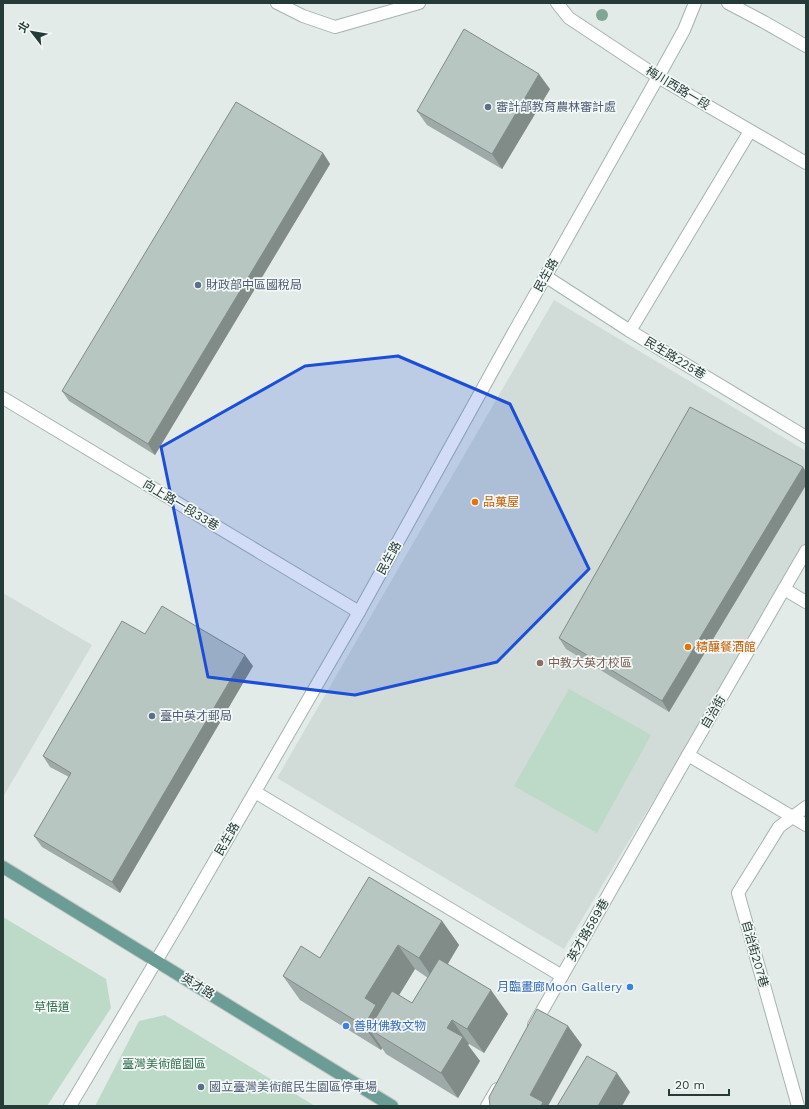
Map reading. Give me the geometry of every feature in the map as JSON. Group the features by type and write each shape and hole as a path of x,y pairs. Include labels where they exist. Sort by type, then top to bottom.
{"main road":[{"name":"英才路","path":"3,867 392,1106"}],"street":[{"path":"277,3 303,16 335,27 419,3"},
{"name":"梅川西路一段","path":"557,3 569,18 658,77 806,163"},
{"name":"民生路","path":"70,1106 359,612 545,276 684,30 695,3"},
{"path":"728,3 806,46"},
{"path":"630,331 750,131"},
{"name":"民生路225巷","path":"545,276 630,331 806,437"},
{"name":"向上路一段33巷","path":"3,398 359,612"},
{"name":"自治街","path":"688,755 806,551"},
{"path":"784,589 806,602"},
{"path":"688,755 806,825"},
{"name":"英才路589巷","path":"528,1037 688,755"},
{"path":"255,792 562,976"},
{"name":"自治街207巷","path":"798,1106 738,893 779,827 806,807"},
{"path":"487,1106 505,1077"}],"highlighted area":[{"path":"398,356 510,404 589,569 497,662 355,695 208,677 161,447 305,366"}],"shaded area":[{"name":"中教大英才校區","path":"554,300 806,451 806,547 564,949 277,778"},
{"path":"3,593 92,645 3,797"}],"green space":[{"path":"569,689 651,735 597,833 514,786"},
{"name":"草悟道","path":"3,917 106,979 111,1008 47,1106 3,1106"},
{"name":"臺灣美術館園區","path":"165,1015 315,1106 95,1106 139,1021"}],"building":[{"name":"審計部教育農林審計處","path":"464,29 539,74 492,154 417,111"},
{"name":"財政部中區國稅局","path":"236,102 323,153 148,444 62,391"},
{"path":"690,407 803,467 662,701 559,638"},
{"name":"臺中英才郵局","path":"162,606 245,655 112,882 34,836 71,773 43,756 122,621 145,634"},
{"path":"369,877 442,921 419,958 398,945 365,998 376,1005 364,1026 283,976 301,946 320,958"},
{"path":"439,959 491,990 467,1029 452,1020 447,1028 463,1037 441,1073 369,1029 392,991 412,1003"},
{"path":"537,1009 568,1026 530,1095 543,1102 541,1106 490,1106 489,1097"},
{"path":"587,1056 617,1073 598,1106 557,1106"}],"place":[{"name":"審計部教育農林審計處","path":"488,107"},
{"name":"財政部中區國稅局","path":"198,285"},
{"name":"品菓屋","path":"475,502"},
{"name":"精釀餐酒館","path":"688,647"},
{"name":"中教大英才校區","path":"540,663"},
{"name":"臺中英才郵局","path":"152,716"},
{"name":"月臨畫廊Moon Gallery","path":"630,987"},
{"name":"善財佛教文物","path":"346,1026"},
{"name":"國立臺灣美術館民生園區停車場","path":"201,1087"}]}
